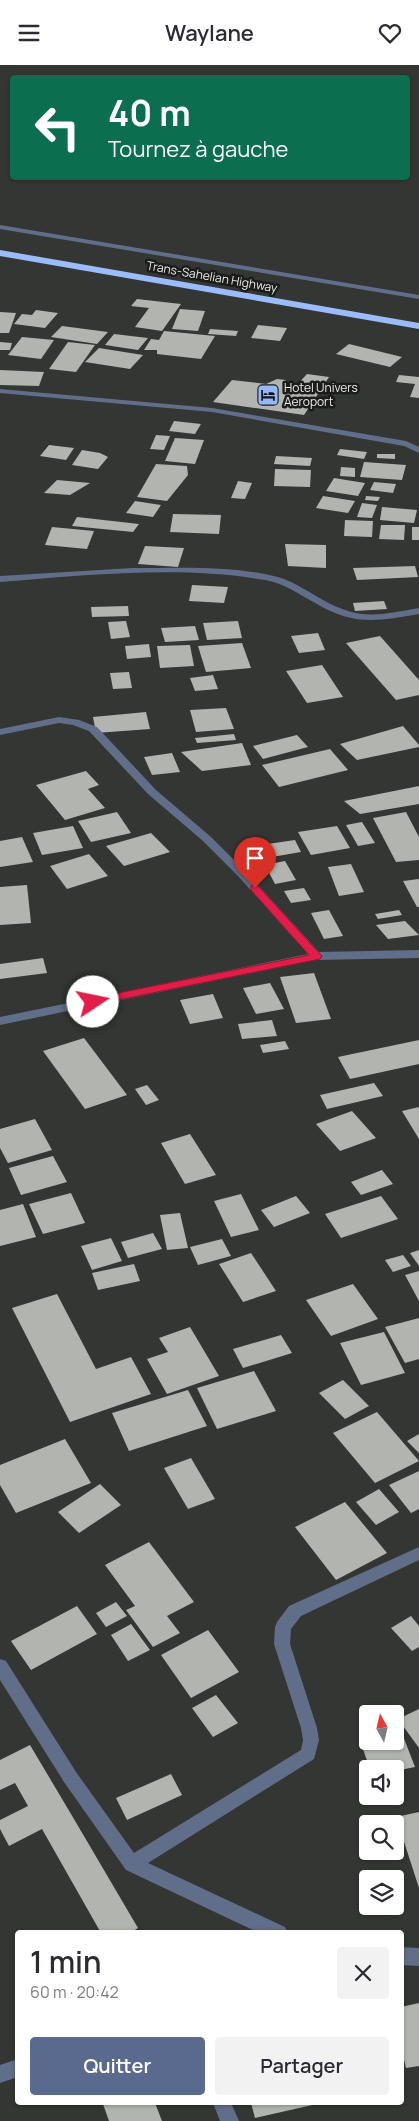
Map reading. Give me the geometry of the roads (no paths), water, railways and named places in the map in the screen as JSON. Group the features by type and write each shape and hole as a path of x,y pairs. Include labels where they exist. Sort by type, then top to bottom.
{"highway":[{"name":"Trans-Sahelian Highway","path":"0,253 419,326"}],"street":[{"path":"0,227 419,297"},
{"path":"0,391 212,410 398,442 419,450"},
{"path":"0,579 60,574 218,572 266,577 285,582 342,613 356,617 376,617 419,611"},
{"path":"0,732 58,720 75,722 93,729 152,792 207,839 242,874 316,956"},
{"path":"0,1021 316,956 419,954"},
{"path":"132,1864 308,1754 311,1740 309,1727 282,1644 283,1627 295,1611 419,1553"},
{"path":"0,1666 70,1777 132,1864 274,1930"},
{"path":"404,1956 419,1957"},
{"path":"0,2074 15,2070"},
{"path":"223,2105 230,2121"}],"place":[{"name":"Hotel Univers Aeroport","path":"268,395"}]}
